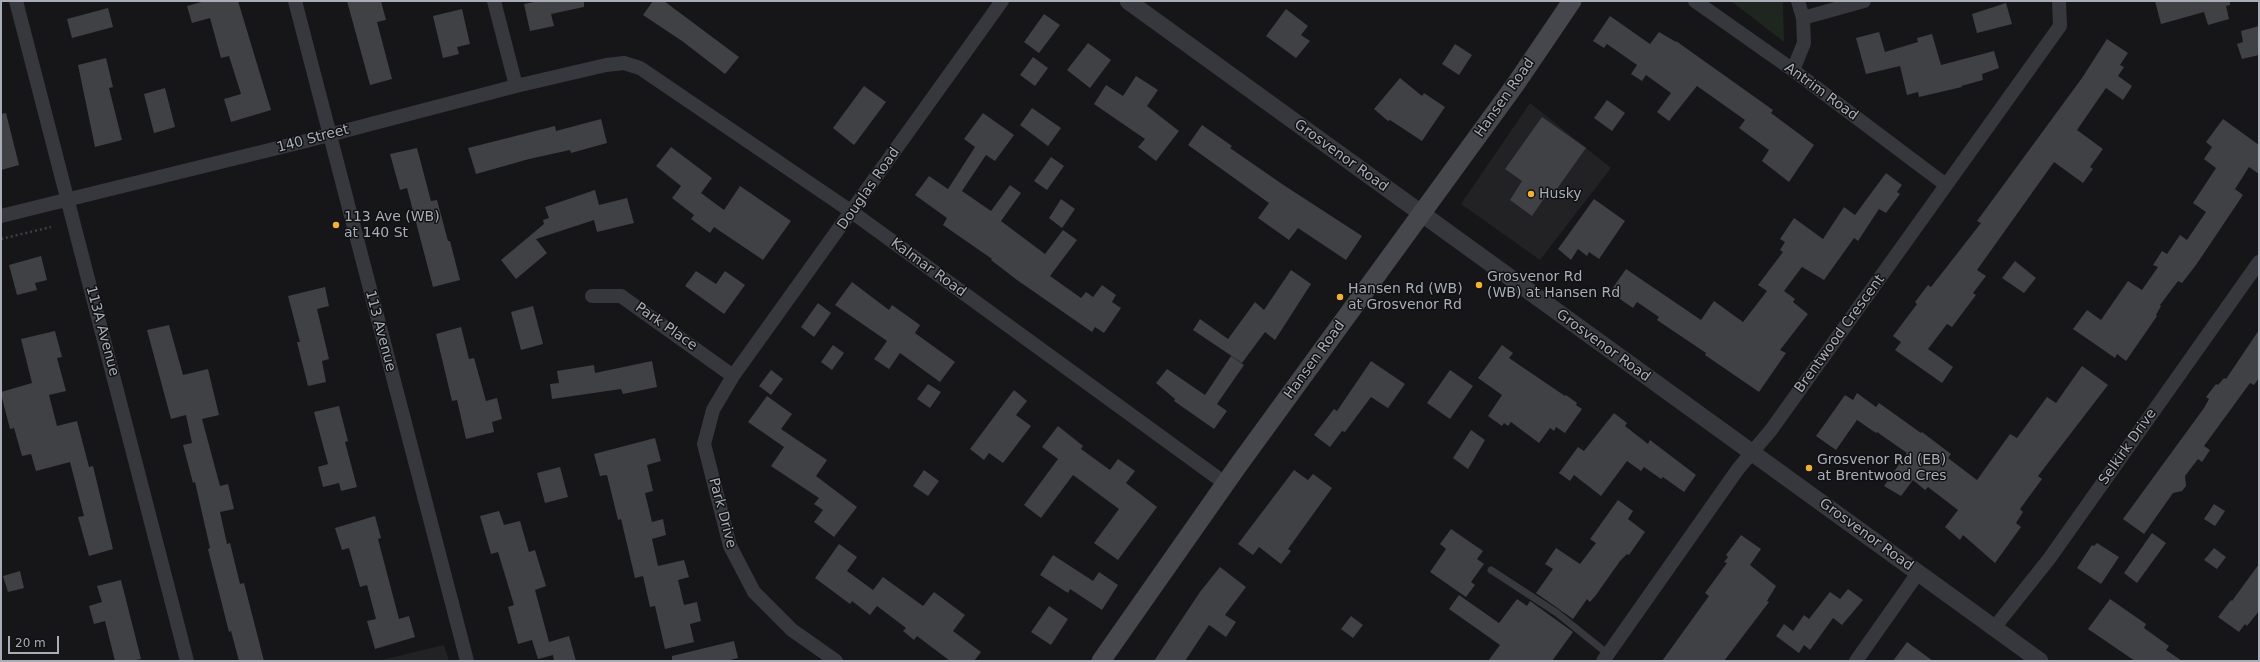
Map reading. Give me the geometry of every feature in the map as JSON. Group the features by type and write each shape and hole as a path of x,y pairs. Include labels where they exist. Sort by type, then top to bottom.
{"main road":[{"name":"Hansen Road","path":"1100,661 1226,484 1515,85 1572,1"}],"street":[{"name":"113A Avenue","path":"16,1 187,661"},
{"name":"113 Avenue","path":"294,1 467,661"},
{"path":"494,1 516,86"},
{"name":"Douglas Road","path":"733,376 1002,1"},
{"name":"Grosvenor Road","path":"1128,1 2040,661"},
{"name":"Antrim Road","path":"1695,1 1793,70 1946,185"},
{"path":"1793,70 1804,43 1802,18 1798,1"},
{"path":"1802,18 1864,1"},
{"name":"Brentwood Crescent","path":"1606,658 1738,470 1771,430 2060,26 2059,1"},
{"name":"140 Street","path":"1,216 329,135 516,86 606,65 624,63"},
{"name":"Kalmar Road","path":"624,63 640,68 852,212 1226,484"},
{"name":"Selkirk Drive","path":"1994,628 2049,559 2259,262"},
{"name":"Park Place","path":"592,296 620,296 720,365 733,376"},
{"name":"Park Drive","path":"733,376 713,410 704,444 730,546 754,592 792,630 836,661"},
{"path":"1856,661 1918,573"}],"lane":[{"path":"1491,570 1557,613 1606,658"}],"path":[{"path":"1,240 51,227"}],"shaded area":[{"path":"1731,1 1783,1 1784,42"},
{"path":"1530,103 1611,168 1540,260 1461,204"},
{"path":"444,645 449,661 377,661"}],"building":[{"path":"205,1 238,1 271,110 231,122 224,99 241,94 229,56 221,58 210,18 192,23 187,6"},
{"path":"347,1 381,1 386,20 377,22 392,79 370,85"},
{"path":"539,1 584,1 584,7 551,14 554,26 530,31 524,4"},
{"path":"653,1 664,1 739,57 725,74 682,41 643,15"},
{"path":"2155,1 2230,1 2230,5 2226,6 2229,19 2208,25 2204,12 2161,24"},
{"path":"2006,3 2012,24 1977,33 1972,14"},
{"path":"108,8 113,27 72,38 67,19"},
{"path":"462,9 470,44 457,47 459,54 443,58 433,16"},
{"path":"1286,9 1308,26 1301,35 1310,41 1296,58 1266,36"},
{"path":"1044,14 1060,25 1039,53 1024,42"},
{"path":"1610,16 1650,44 1659,32 1676,41 1773,110 1771,113 1814,145 1789,182 1762,161 1769,150 1739,128 1745,120 1697,86 1669,121 1657,112 1671,93 1646,75 1642,81 1631,74 1637,65 1607,44 1604,48 1593,41"},
{"path":"2259,26 2259,55 2242,59 2237,44 2243,42 2241,31"},
{"path":"1879,32 1885,52 1918,42 1917,38 1932,34 1941,65 1994,51 1999,68 1982,74 1983,80 1961,86 1962,87 1919,97 1918,92 1907,95 1900,66 1866,74 1856,38"},
{"path":"2107,39 2128,53 2120,65 2124,67 2118,76 2132,86 2123,100 2106,88 2077,130 2103,149 2090,167 2093,169 2083,183 2054,162 1977,270 1986,276 1973,293 1976,295 1952,327 1947,324 1928,349 1953,367 1942,383 1895,350 1901,342 1893,336 1917,304 1915,302 1928,285 1931,287 1981,223 1977,221 2082,78"},
{"path":"1088,43 1111,60 1090,88 1067,70"},
{"path":"1455,44 1472,55 1459,75 1442,64"},
{"path":"1033,57 1048,68 1035,86 1020,75"},
{"path":"106,58 113,87 109,88 122,140 95,147 78,65"},
{"path":"1136,76 1158,90 1147,106 1179,131 1156,161 1138,147 1145,139 1094,104 1106,85 1123,96"},
{"path":"1400,78 1422,96 1424,93 1445,107 1422,141 1390,120 1388,121 1374,109"},
{"path":"864,86 886,102 854,145 833,128"},
{"path":"165,88 175,127 154,133 144,94"},
{"path":"1607,100 1625,113 1612,131 1594,118"},
{"path":"1032,108 1061,128 1048,146 1020,125"},
{"path":"6,113 19,165 1,170 1,114"},
{"path":"983,113 1014,135 995,161 986,155 962,191 991,211 1010,185 1021,193 1001,221 1045,254 1063,230 1077,240 1050,276 1081,298 1086,292 1093,297 1102,285 1116,295 1112,302 1121,308 1104,333 1095,327 1092,332 1017,280 991,260 992,259 943,225 947,218 915,195 929,176 948,189 975,147 964,139"},
{"path":"1542,117 1586,148 1549,200 1545,197 1532,216 1510,200 1522,181 1505,169"},
{"path":"601,119 607,143 571,153 570,150 529,159 476,174 468,148 555,126 556,131"},
{"path":"2223,119 2259,145 2259,174 2249,167 2235,189 2243,195 2196,265 2182,283 2178,281 2160,305 2161,306 2156,315 2157,316 2126,361 2117,354 2115,358 2073,329 2087,310 2101,320 2128,281 2142,290 2158,267 2153,265 2162,251 2167,254 2180,235 2187,240 2206,212 2193,203 2216,168 2204,159 2212,147 2206,142"},
{"path":"1202,125 1232,146 1230,148 1362,236 1346,260 1298,228 1289,240 1258,218 1269,203 1188,145"},
{"path":"671,147 712,178 701,193 724,210 740,186 791,221 763,260 714,227 710,233 691,219 694,215 672,198 681,186 656,166"},
{"path":"417,148 431,201 437,200 460,280 433,287 407,188 400,190 390,154"},
{"path":"1051,157 1064,166 1047,190 1034,181"},
{"path":"1886,173 1902,185 1897,192 1900,194 1886,213 1879,209 1858,241 1854,238 1824,280 1802,267 1784,291 1795,299 1793,302 1808,314 1780,350 1786,353 1759,392 1705,355 1706,353 1657,320 1659,317 1637,302 1633,308 1610,292 1626,269 1701,320 1714,301 1743,322 1767,291 1758,285 1783,252 1780,250 1785,242 1780,239 1794,218 1823,239 1844,207 1855,215"},
{"path":"595,190 599,205 627,198 634,223 597,232 594,220 536,239 547,253 516,279 501,260 544,224 543,220 549,218 545,207"},
{"path":"1061,199 1075,209 1062,228 1049,218"},
{"path":"1594,199 1625,221 1599,259 1589,252 1587,256 1578,249 1571,260 1558,249"},
{"path":"41,256 47,280 35,283 37,290 17,295 9,265"},
{"path":"2015,261 2036,278 2024,293 2002,278"},
{"path":"1291,270 1311,284 1275,340 1265,332 1242,363 1193,330 1200,319 1228,339 1255,302 1264,310"},
{"path":"696,271 716,284 725,271 745,285 724,314 685,286"},
{"path":"852,282 889,310 892,305 920,325 915,333 955,362 940,382 900,353 889,369 874,359 887,341 835,305"},
{"path":"325,287 329,306 317,309 329,359 322,361 326,382 308,386 297,342 300,342 288,296"},
{"path":"818,303 831,313 814,337 801,327"},
{"path":"533,306 543,344 521,350 511,312"},
{"path":"169,325 183,375 208,369 219,415 202,419 220,486 228,484 234,509 220,512 227,544 230,543 240,584 244,583 264,661 239,661 231,631 229,632 208,549 210,548 195,482 193,483 183,445 192,443 186,415 171,419 147,330"},
{"path":"461,327 469,359 474,358 486,401 497,398 502,419 492,422 494,432 466,439 457,400 452,401 436,334"},
{"path":"2259,330 2259,378 2254,385 2250,383 2204,446 2210,450 2202,462 2198,459 2185,476 2186,486 2182,491 2173,493 2144,534 2123,519 2204,408 2209,399 2206,397 2216,384 2218,385 2224,378 2226,379"},
{"path":"55,331 62,357 57,358 66,391 49,395 57,426 77,421 89,467 93,466 113,549 89,556 78,517 84,516 70,462 36,471 31,454 22,456 14,428 10,429 1,394 1,392 32,383 21,339"},
{"path":"833,345 844,353 832,370 821,362"},
{"path":"1502,345 1513,353 1509,358 1565,396 1566,395 1577,403 1576,405 1582,409 1565,433 1556,427 1554,431 1550,428 1539,443 1511,422 1508,426 1504,423 1502,426 1488,416 1502,395 1478,378"},
{"path":"1231,356 1244,365 1217,404 1227,411 1214,429 1174,401 1175,399 1156,383 1167,369 1205,395"},
{"path":"652,361 657,387 623,394 621,389 552,399 550,384 559,383 557,371 594,365 595,373"},
{"path":"1371,361 1405,384 1388,408 1371,397 1345,432 1342,431 1330,447 1314,435 1334,409 1337,411"},
{"path":"2082,366 2108,385 2038,476 2042,479 2020,509 2023,512 2016,523 2021,527 1995,563 1963,535 1960,540 1945,527 1958,510 1928,487 1925,490 1913,480 1901,496 1884,486 1907,453 1857,420 1836,450 1816,436 1845,395 1853,400 1857,393 1876,407 1879,403 1921,433 1922,432 1951,454 1948,458 1977,480 2010,434 2017,438 2047,397 2056,403"},
{"path":"771,370 783,379 771,395 759,386"},
{"path":"1450,370 1473,386 1450,419 1427,403"},
{"path":"928,384 941,392 930,408 917,399"},
{"path":"1014,390 1027,401 1016,415 1031,426 1003,463 989,453 984,460 970,449"},
{"path":"767,396 792,414 781,429 827,460 816,476 857,507 834,537 814,522 823,510 814,504 819,498 771,466 784,447 748,422"},
{"path":"339,406 348,441 345,442 357,487 341,491 339,483 323,487 318,467 328,464 314,412"},
{"path":"1614,413 1627,423 1625,426 1648,444 1650,440 1696,475 1684,492 1663,477 1661,479 1644,467 1641,471 1627,461 1601,496 1574,475 1570,481 1559,473 1578,447 1584,451"},
{"path":"1058,426 1083,446 1081,449 1110,470 1118,459 1135,471 1126,483 1157,507 1118,560 1094,543 1119,509 1073,475 1041,518 1024,505 1058,459 1042,447"},
{"path":"1471,430 1485,440 1468,469 1453,458"},
{"path":"655,438 661,461 647,465 653,491 645,493 652,522 663,519 666,535 652,539 658,566 684,560 689,577 678,580 684,605 697,602 701,621 690,624 694,642 665,649 655,606 650,607 643,576 635,578 621,519 618,520 607,475 600,476 594,454"},
{"path":"560,467 568,497 545,503 537,473"},
{"path":"924,470 939,481 928,496 913,486"},
{"path":"1294,470 1308,480 1313,474 1332,488 1288,549 1291,551 1281,564 1259,547 1253,555 1238,544"},
{"path":"1618,500 1633,511 1628,519 1645,532 1629,555 1627,554 1620,561 1596,595 1590,602 1587,599 1573,619 1536,593 1553,569 1545,564 1556,548 1580,564 1596,543 1590,539"},
{"path":"2214,504 2225,511 2215,526 2204,519"},
{"path":"499,511 504,525 520,521 529,552 535,550 546,586 535,590 549,642 569,636 576,661 554,661 553,655 538,659 532,640 518,644 508,607 514,605 498,552 491,554 480,516"},
{"path":"375,516 381,538 378,539 399,619 409,616 415,637 375,649 367,621 376,619 367,585 360,587 349,548 342,550 335,528"},
{"path":"1451,529 1483,551 1477,559 1484,564 1471,582 1475,585 1466,597 1430,572 1446,549 1440,544"},
{"path":"2152,533 2166,543 2137,583 2124,573"},
{"path":"1741,535 1761,549 1750,565 1776,586 1767,601 1769,602 1724,661 1662,661 1709,596 1705,593 1727,563 1724,562 1728,557 1726,555"},
{"path":"2097,543 2119,557 2101,584 2077,568 2092,545 2094,546"},
{"path":"839,544 857,557 847,571 873,590 883,577 923,606 934,592 965,615 953,631 981,652 974,661 950,661 917,636 914,640 903,631 906,628 877,606 870,615 852,601 850,604 815,578"},
{"path":"2214,548 2226,557 2217,569 2204,560"},
{"path":"1053,555 1093,581 1099,572 1118,585 1102,610 1070,589 1068,593 1040,575"},
{"path":"2259,564 2259,611 2247,626 2245,624 2239,632 2218,617 2231,600 2232,601"},
{"path":"1220,567 1246,587 1225,615 1236,622 1226,637 1209,625 1185,661 1154,661 1200,592"},
{"path":"20,571 24,588 8,592 3,576"},
{"path":"121,580 141,659 131,661 115,661 105,621 94,624 89,606 102,602 97,586"},
{"path":"1848,589 1863,600 1842,625 1833,618 1810,650 1804,645 1799,653 1776,636 1784,624 1793,631 1804,615 1809,619 1830,592 1840,599"},
{"path":"1459,595 1499,623 1517,599 1527,606 1530,601 1573,632 1552,661 1488,661 1500,645 1449,609"},
{"path":"2110,599 2146,624 2144,628 2169,646 2166,650 2182,661 2135,661 2088,629"},
{"path":"1049,606 1068,619 1051,645 1031,632"},
{"path":"1351,616 1363,625 1353,638 1341,629"},
{"path":"734,641 738,658 726,661 672,661 672,656"},
{"path":"1907,642 1918,650 1933,661 1893,661"}],"place":[{"name":"Husky","path":"1531,194"},
{"name":"113 Ave (WB) at 140 St","path":"336,225"},
{"name":"Grosvenor Rd (WB) at Hansen Rd","path":"1479,285"},
{"name":"Hansen Rd (WB) at Grosvenor Rd","path":"1340,297"},
{"name":"Grosvenor Rd (EB) at Brentwood Cres","path":"1809,468"}]}
